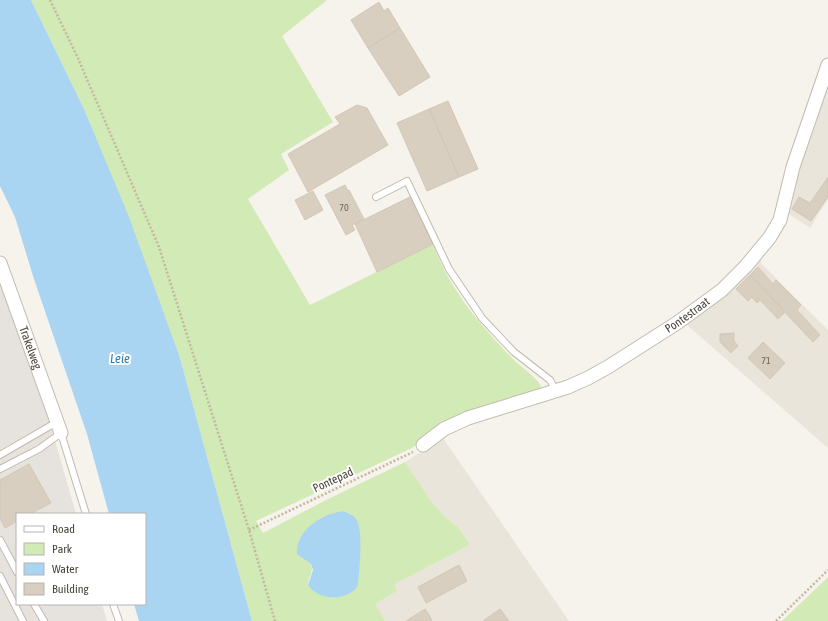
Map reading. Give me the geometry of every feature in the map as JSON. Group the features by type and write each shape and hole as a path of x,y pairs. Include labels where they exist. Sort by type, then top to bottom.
{"street":[{"name":"Pontestraat","path":"423,445 444,429 468,418 568,387 608,367 677,323 722,290 746,266 770,237 780,220 793,167 828,65"},
{"name":"Trakelweg","path":"0,263 59,427"}],"lane":[{"path":"376,197 408,181 450,269 482,318 514,352 550,380 556,391"},
{"path":"0,455 59,427"},
{"path":"0,469 39,449 59,427"},
{"path":"59,427 86,513"},
{"path":"0,540 16,570"},
{"path":"0,576 23,621"},
{"path":"35,605 44,621"},
{"path":"113,605 119,621"}],"path":[{"path":"50,0 77,56 159,247 249,530 275,621"},
{"name":"Pontepad","path":"249,530 415,452 423,445"},
{"path":"776,621 828,570"}],"shaded area":[{"path":"828,82 828,199 810,228 789,214 803,150"},
{"path":"761,258 761,263 828,330 828,448 687,325 730,292"},
{"path":"0,279 41,392 76,513 16,513 16,605 102,605 107,621 0,621"},
{"path":"443,438 569,621 385,621 374,604 397,591 393,584 470,545 459,528 444,516 432,502 405,462"}],"green space":[{"path":"31,0 327,0 282,36 333,122 281,154 289,170 248,199 310,305 433,244 448,276 477,320 513,359 535,378 541,386 538,391 488,404 453,417 412,448 256,521 263,533 326,500 405,462 432,502 444,516 459,528 470,545 394,584 397,591 375,604 385,621 252,621 180,358 84,109","holes":["343,511 351,514 359,531 358,585 339,597 328,597 308,585 312,572 310,563 306,560 311,525 321,518"]},
{"path":"828,577 828,621 782,621"}],"water":[{"name":"Leie","path":"0,0 31,0 84,109 129,217 180,358 252,621 139,621 134,605 146,605 146,513 109,513 87,434 34,279 15,217 0,186"},
{"path":"343,511 354,516 360,532 358,585 354,591 341,597 326,597 313,590 308,585 313,570 311,564 297,554 298,545 301,537 312,524 327,515"}],"building":[{"path":"379,2 384,11 388,8 400,28 368,48 351,20"},
{"path":"400,28 430,77 399,96 368,48"},
{"path":"448,101 478,169 459,177 429,109"},
{"path":"357,105 367,108 388,145 308,192 288,154 340,124 335,117"},
{"path":"429,109 459,177 427,191 397,123"},
{"path":"828,177 828,197 811,221 792,209 799,197 810,203"},
{"path":"345,185 364,219 352,225 355,230 346,235 325,195"},
{"path":"313,191 323,210 305,220 295,200"},
{"path":"410,197 433,244 377,272 355,224"},
{"path":"758,267 773,284 776,280 801,305 797,310 820,335 813,342 750,275"},
{"path":"750,275 785,312 778,319 760,300 757,303 752,297 748,301 736,289"},
{"path":"734,333 734,341 738,346 731,353 720,342 720,334"},
{"path":"763,342 785,363 770,379 748,358"},
{"path":"29,464 51,503 32,513 16,513 16,522 5,528 0,518 0,480"},
{"path":"459,565 467,581 426,603 418,587"},
{"path":"425,609 432,620 406,621"},
{"path":"500,609 509,621 483,621"}]}
